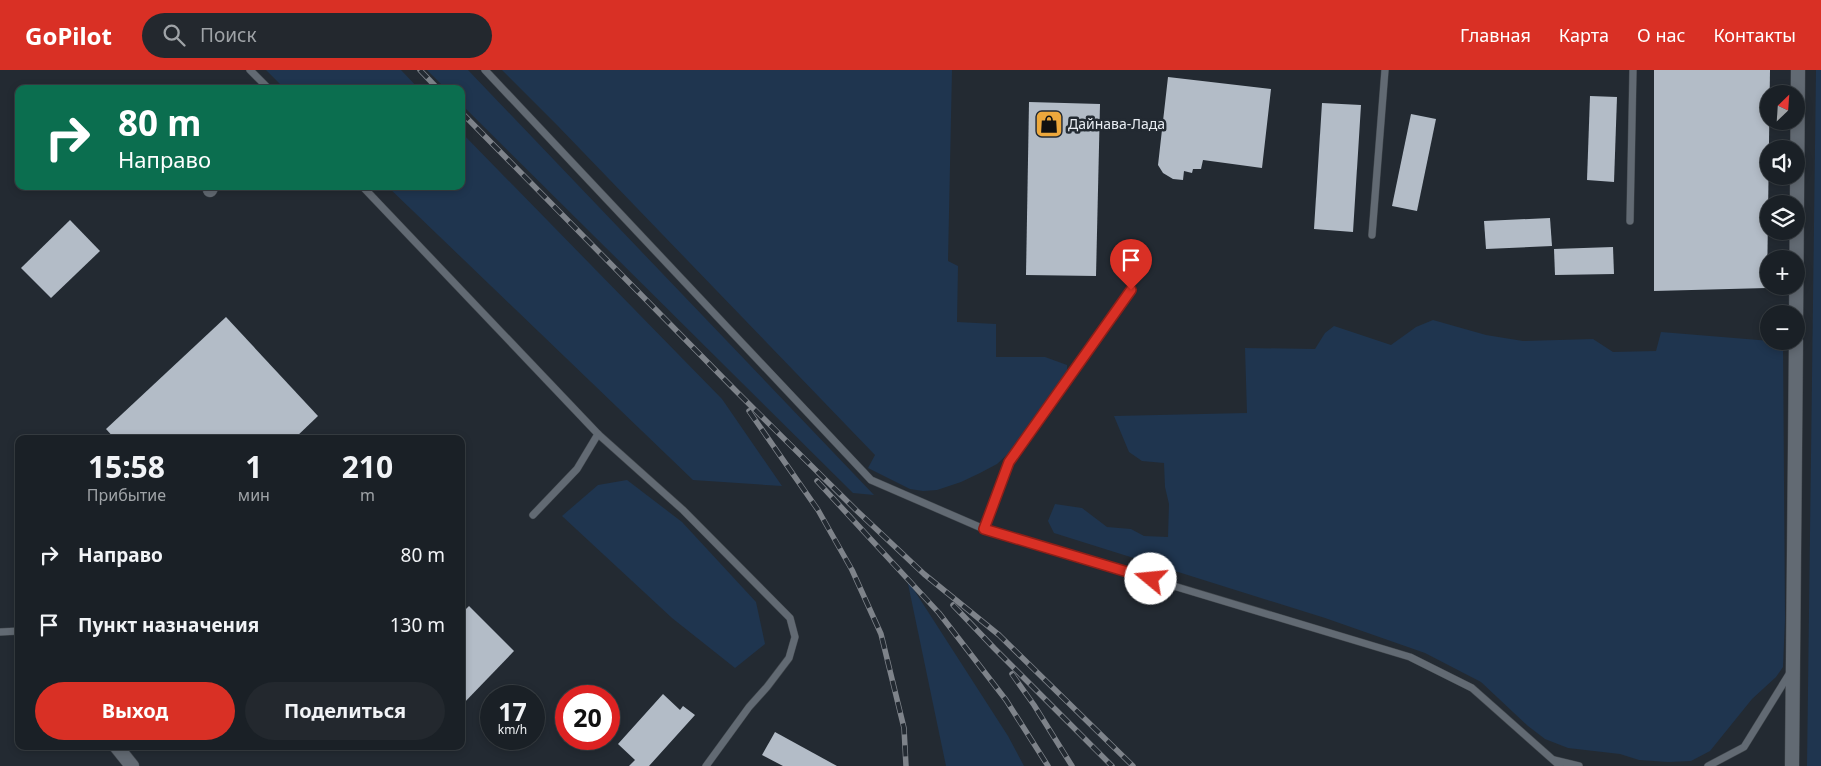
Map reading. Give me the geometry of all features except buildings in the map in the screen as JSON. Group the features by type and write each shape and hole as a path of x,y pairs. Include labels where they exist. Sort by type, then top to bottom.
{"street":[{"path":"1796,305 1798,70"},
{"path":"1792,766 1796,350"},
{"path":"119,750 132,766"}],"lane":[{"path":"250,70 265,85"},
{"path":"485,70 871,480 984,529 1410,657 1472,688 1557,763 1579,766"},
{"path":"1372,234 1385,70"},
{"path":"1630,221 1633,70"},
{"path":"366,190 598,434 683,510 790,618 795,637 789,658 749,707 706,766"},
{"path":"984,529 1009,462 1131,290"},
{"path":"533,515 577,469 598,434"},
{"path":"0,632 15,631"},
{"path":"1708,766 1744,747 1793,667"}],"shaded area":[{"path":"266,70 401,70 415,85 281,85"},
{"path":"427,70 468,70 874,495 853,493 465,108 465,85 442,85"},
{"path":"502,70 952,70 948,261 958,266 957,322 996,324 996,357 1045,357 1067,365 1067,373 1009,453 997,464 980,473 937,490 923,491 910,489 868,468 875,455"},
{"path":"1816,70 1821,70 1821,766 1807,766"},
{"path":"465,136 722,399 782,486 693,480 391,190 465,190"},
{"path":"1433,320 1486,335 1523,341 1593,339 1613,352 1656,351 1661,332 1760,340 1760,350 1783,350 1785,619 1783,667 1776,677 1752,699 1710,751 1691,761 1668,762 1639,760 1620,754 1568,748 1545,739 1528,726 1481,682 1425,653 1325,618 1054,533 1048,521 1055,504 1082,508 1107,527 1131,529 1144,536 1168,537 1169,504 1165,487 1164,463 1142,461 1129,452 1114,416 1247,413 1245,348 1315,349 1325,333 1334,326 1391,345 1416,327"},
{"path":"627,480 682,522 756,602 765,644 735,668 672,618 562,516 598,485"},
{"path":"907,579 1008,736 1024,766 946,766"}],"railway":[{"path":"420,70 434,85"},
{"path":"465,116 856,510 924,574 999,635 1133,766"},
{"path":"749,411 818,510 852,570 881,634 904,728 906,766"},
{"path":"817,481 939,613 1006,700 1048,766"},
{"path":"953,605 1112,766"},
{"path":"1012,674 1072,766"}],"place":[{"name":"Дайнава-Лада","path":"1049,124"}],"route":[{"path":"1131,290 1009,462 984,529 1151,579"}]}
